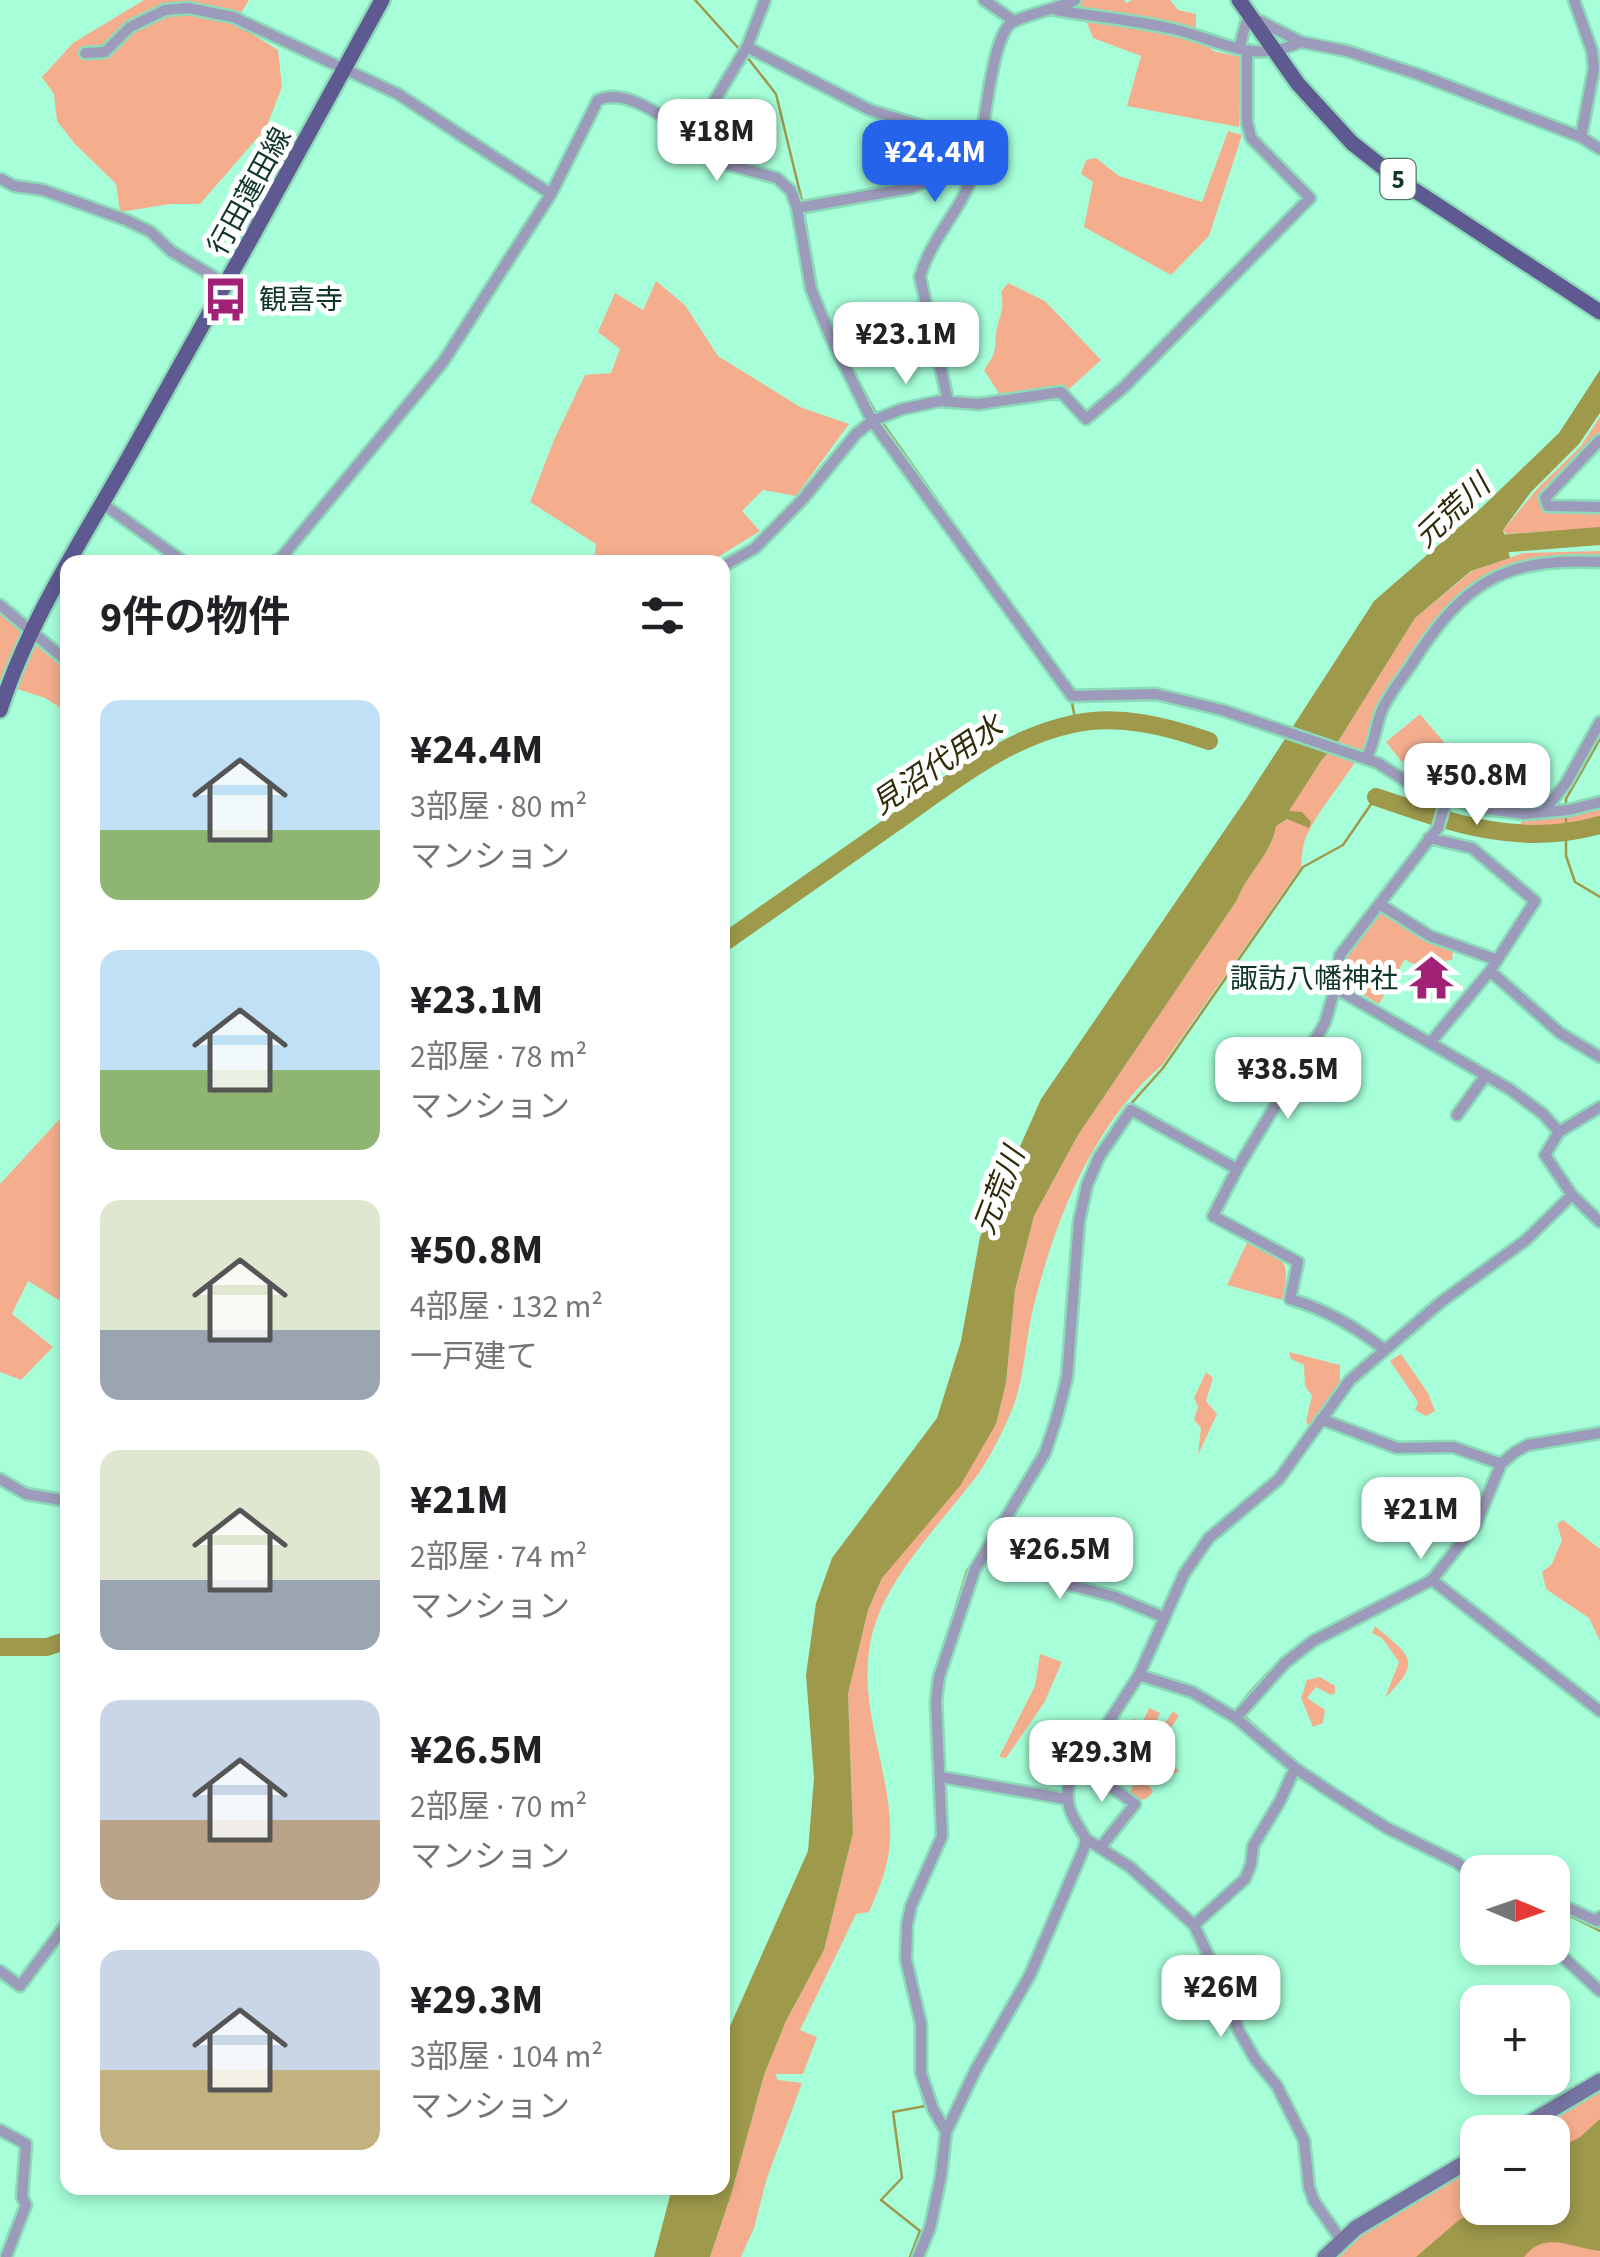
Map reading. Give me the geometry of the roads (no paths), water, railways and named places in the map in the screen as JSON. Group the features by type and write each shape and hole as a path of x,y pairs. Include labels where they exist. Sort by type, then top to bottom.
{"main road":[{"name":"行田蓮田線","path":"73,555 382,0"},
{"name":"5","path":"1239,0 1316,106 1371,160 1600,312"},
{"name":"行田蓮田線","path":"0,710 29,630 60,577"}],"street":[{"path":"693,136 748,47 765,0"},
{"path":"984,0 1014,21"},
{"path":"948,402 920,277 925,257 966,191 1006,28 1014,21 1056,10 1075,0"},
{"path":"1574,0 1592,50 1594,68 1580,137"},
{"path":"86,53 104,52 130,27 165,10 188,8 233,17 398,94 551,194"},
{"path":"1056,10 1172,28 1243,50 1275,54 1301,42"},
{"path":"730,562 754,548 804,499 856,434 872,421 902,409 948,402 978,404 1061,392 1086,419 1124,387 1310,198 1251,138 1243,50 1246,23 1252,19 1301,42 1347,51 1420,74 1580,137 1600,150"},
{"path":"748,47 870,110 928,128 930,179"},
{"path":"283,555 443,362 551,194 598,100 610,95 624,97 693,136 714,162 776,178 791,191 798,208 811,289 872,421 1072,696 1156,694 1362,758 1389,769 1416,788 1503,812 1569,810 1600,802"},
{"path":"798,208 911,188 943,173 972,173"},
{"path":"1,179 126,220 151,232 171,251 226,284"},
{"path":"1600,440 1545,498 1548,506 1600,506"},
{"path":"103,504 174,555"},
{"path":"1362,758 1376,741 1380,714 1435,628 1477,587 1516,567 1549,560 1600,562"},
{"path":"0,605 60,655"},
{"path":"1545,810 1566,783 1600,722"},
{"path":"1385,1350 1355,1326 1324,1309 1290,1299 1298,1262 1213,1216 1325,1023 1336,988 1340,954 1438,828 1447,797"},
{"path":"1430,838 1472,848 1535,902 1490,971 1430,1043"},
{"path":"1380,904 1430,936 1497,960"},
{"path":"1490,971 1560,1033 1600,1057"},
{"path":"1336,988 1486,1075 1544,1114 1560,1132"},
{"path":"1457,1114 1486,1075"},
{"path":"1600,1107 1560,1132 1545,1154 1572,1194 1600,1222"},
{"path":"946,2132 933,2110 922,2073 922,2024 906,1960 906,1926 911,1906 942,1836 936,1701 939,1677 974,1568 1045,1453 1056,1420 1067,1378 1080,1221 1087,1184 1112,1135 1131,1110 1237,1169"},
{"path":"1342,2240 1314,2200 1308,2186 1304,2140 1277,2086 1239,2031 1194,1925 1130,1867 1086,1839 1068,1812 1069,1782 1138,1675 1184,1574 1209,1538 1279,1479 1350,1380 1441,1302 1526,1240 1572,1194"},
{"path":"1322,1420 1397,1448 1453,1447 1501,1464"},
{"path":"1236,1718 1285,1662 1313,1641 1432,1580 1476,1524 1501,1464 1528,1445 1600,1433"},
{"path":"0,1479 26,1494 60,1500"},
{"path":"1004,1522 1054,1576 1163,1617"},
{"path":"1432,1580 1600,1711"},
{"path":"1138,1675 1192,1692 1236,1718 1294,1768 1387,1828 1460,1865"},
{"path":"1080,1764 1135,1804 1100,1848"},
{"path":"1194,1925 1245,1879 1253,1846 1294,1768"},
{"path":"941,1777 1066,1799"},
{"path":"918,2257 930,2228 946,2132 976,2069 1030,1975 1086,1839"},
{"path":"1570,1909 1597,1921 1600,1917"},
{"path":"0,1971 20,1986 60,1933"},
{"path":"1570,1964 1600,1991"},
{"path":"1542,2115 1600,2080"},
{"path":"0,2130 26,2144 22,2197 26,2205 6,2257"},
{"path":"1324,2257 1342,2240 1460,2166"}],"waterway":[{"path":"695,0 741,51"},
{"path":"747,57 776,94 803,205"},
{"path":"804,213 818,294"},
{"path":"843,352 877,415"},
{"path":"882,422 998,586"},
{"path":"1486,545 1600,536"},
{"path":"1071,698 1076,723"},
{"name":"見沼代用水","path":"730,938 957,779 1024,740 1073,724 1108,720 1159,726 1209,741"},
{"name":"見沼代用水","path":"730,938 957,779 1024,740 1073,724 1108,720 1159,726 1209,741"},
{"path":"1566,806 1566,799 1600,739"},
{"path":"1130,1105 1163,1068 1303,867 1343,845 1376,797"},
{"name":"見沼代用水","path":"1376,797 1432,816 1514,833 1542,834 1600,825"},
{"path":"1566,814 1566,856 1575,882 1600,897"},
{"path":"1098,1149 1119,1119"},
{"path":"1069,1280 1073,1238"},
{"path":"1059,1389 1063,1363"},
{"path":"1027,1473 1042,1445"},
{"path":"1479,1505 1494,1467"},
{"path":"1458,1539 1473,1517"},
{"path":"931,1701 935,1673 967,1571 1000,1518"},
{"path":"1238,1709 1261,1680 1299,1646 1435,1569"},
{"name":"見沼代用水","path":"0,1647 47,1647 60,1643"},
{"path":"1243,1715 1300,1766"},
{"path":"1570,1917 1600,1931"},
{"path":"901,1952 906,1983"},
{"path":"910,2257 920,2231 881,2200 902,2178 893,2112 925,2106 918,2079"}],"place":[{"name":"観喜寺","path":"226,299"},
{"name":"諏訪八幡神社","path":"1431,978"}],"water label":[{"name":"元荒川","path":"1452,511"},
{"name":"元荒川","path":"999,1191"}]}
